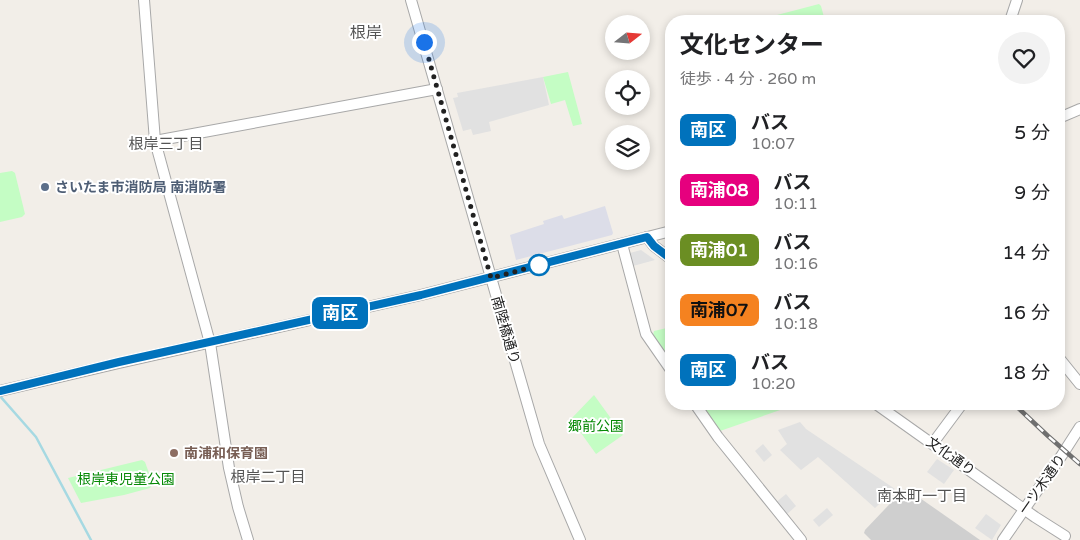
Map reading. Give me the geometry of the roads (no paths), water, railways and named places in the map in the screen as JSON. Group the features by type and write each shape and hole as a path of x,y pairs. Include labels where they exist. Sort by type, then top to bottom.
{"street":[{"path":"144,0 155,141 210,343 229,468 248,540"},
{"name":"南陸橋通り","path":"411,0 539,444 580,540"},
{"path":"1012,15 1017,0"},
{"path":"155,141 437,88"},
{"path":"1065,115 1080,109"},
{"path":"0,391 119,362 421,295 665,232"},
{"path":"647,237 654,246 665,254"},
{"path":"622,244 646,334 665,361"},
{"path":"1065,367 1080,384"},
{"path":"699,410 718,437 801,540"},
{"name":"文化通り","path":"885,410 1065,536"},
{"path":"933,443 958,410"},
{"name":"一ツ木通り","path":"1003,540 1080,427"}],"waterway":[{"path":"0,396 36,437 91,540"}],"railway":[{"path":"1020,410 1080,464"}],"place":[{"name":"さいたま市消防局 南消防署","path":"45,187"},
{"name":"南浦和保育園","path":"174,453"}],"district":[{"name":"根岸","path":"366,32"},
{"name":"根岸三丁目","path":"166,144"},
{"name":"根岸二丁目","path":"268,477"},
{"name":"南本町一丁目","path":"922,496"}],"park label":[{"name":"郷前公園","path":"596,426"},
{"name":"根岸東児童公園","path":"126,479"}]}
